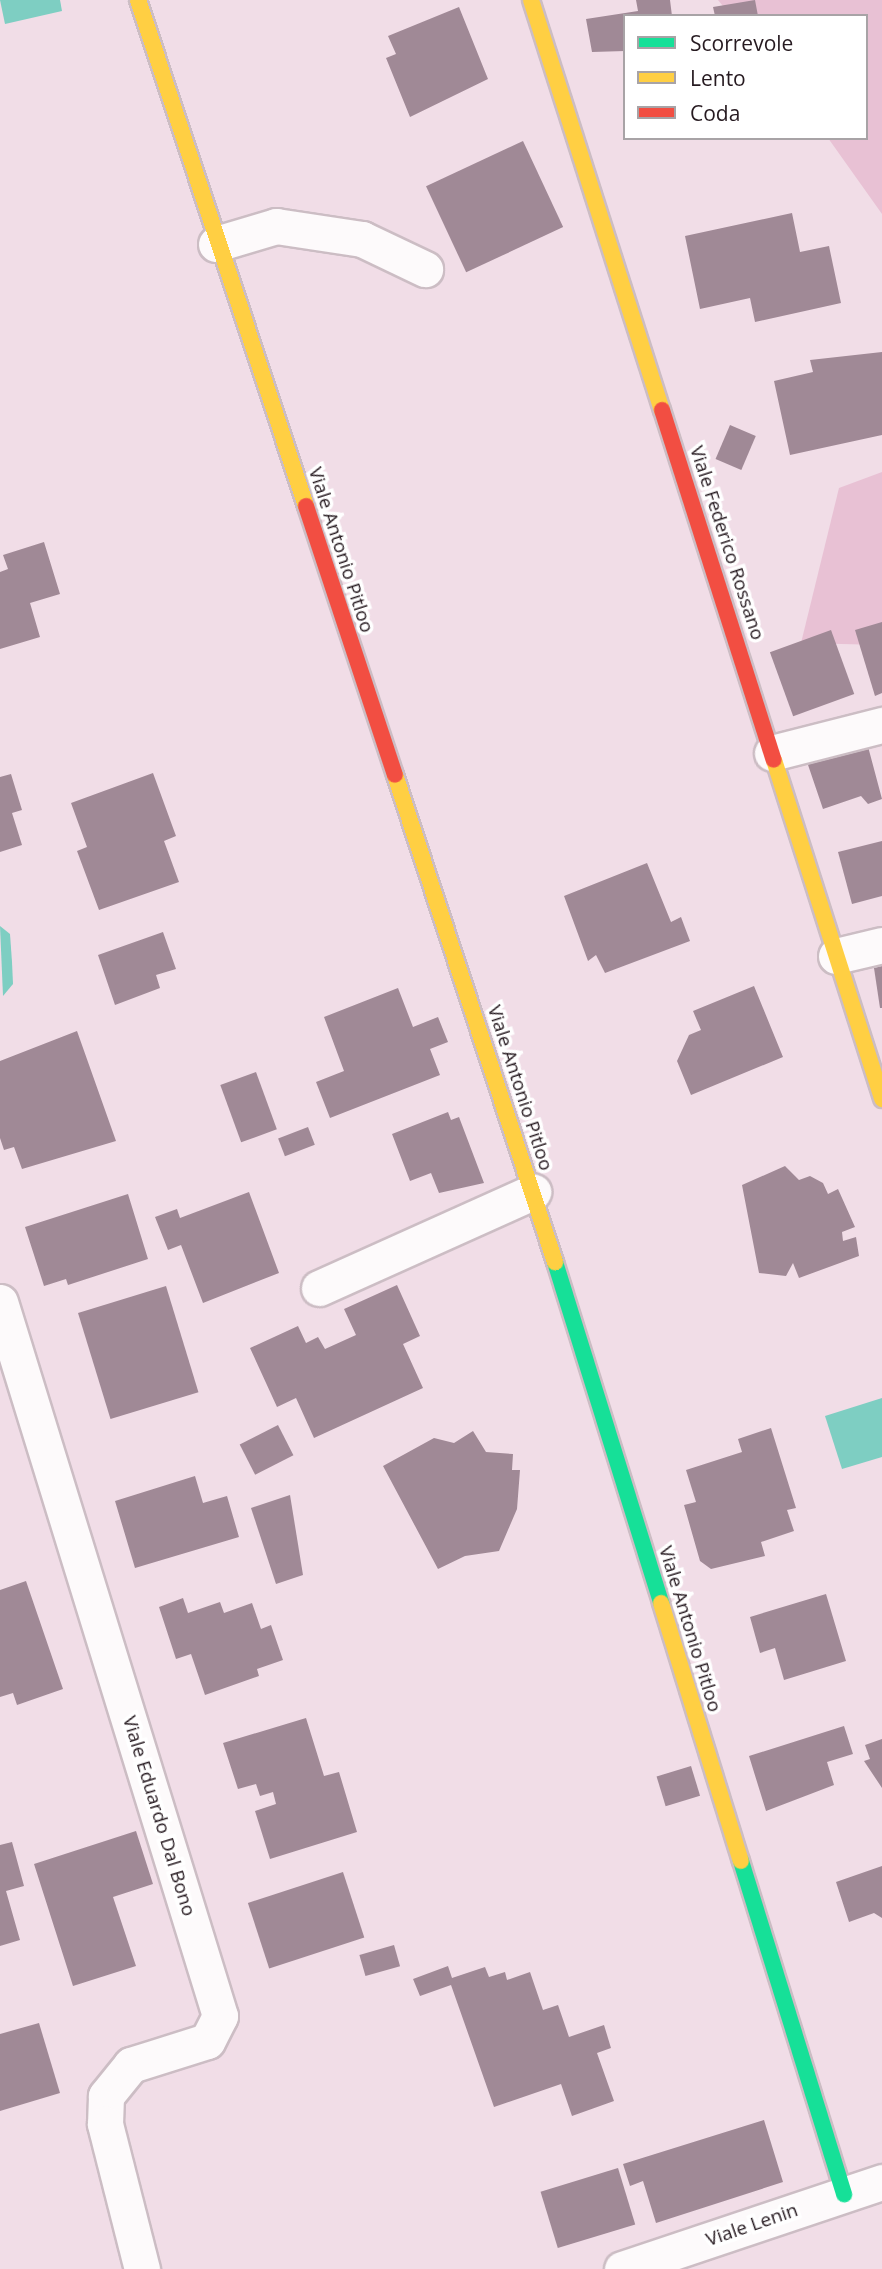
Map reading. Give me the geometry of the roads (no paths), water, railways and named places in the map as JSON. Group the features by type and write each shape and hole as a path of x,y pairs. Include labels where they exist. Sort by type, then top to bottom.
{"street":[{"name":"Viale Antonio Pitloo","path":"138,0 216,244 533,1192 844,2194"},
{"name":"Viale Federico Rossano","path":"531,0 882,1099"},
{"path":"216,244 276,226 362,239 425,269"},
{"path":"772,753 882,725"},
{"path":"836,956 882,945"},
{"path":"318,1288 533,1192"},
{"name":"Viale Eduardo Dal Bono","path":"0,1302 220,2016 207,2042 131,2065 106,2096 105,2124 142,2269"},
{"name":"Viale Lenin","path":"622,2269 882,2182"}]}
